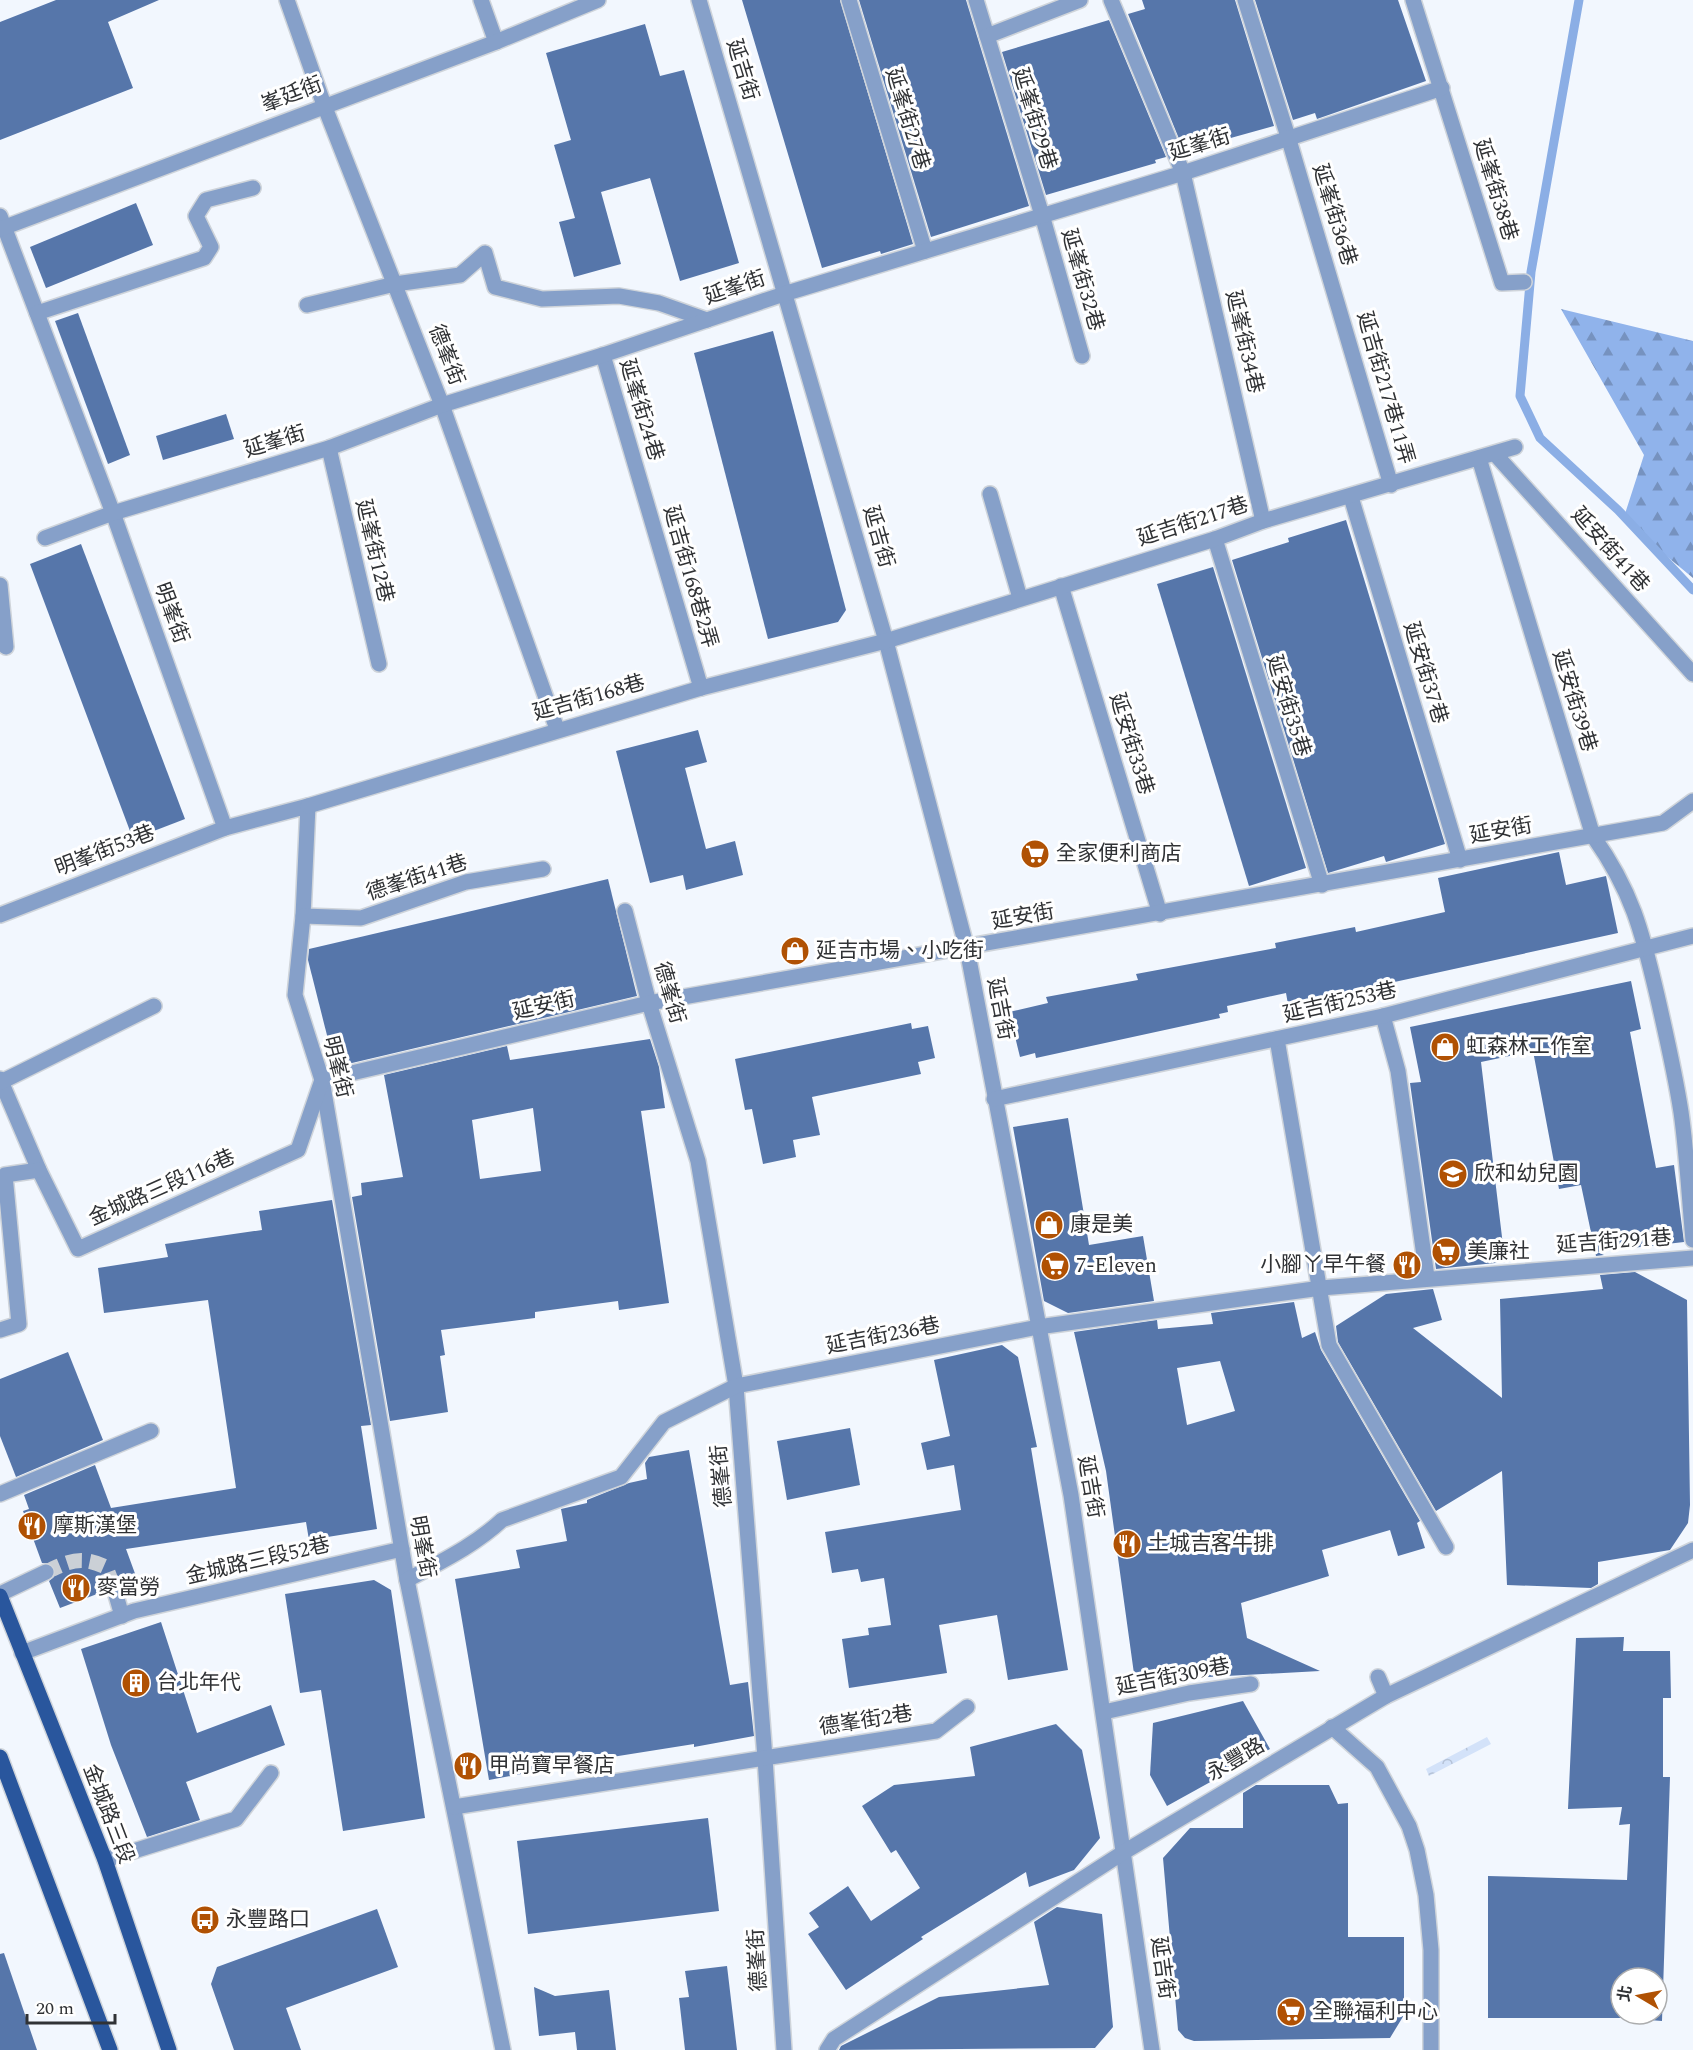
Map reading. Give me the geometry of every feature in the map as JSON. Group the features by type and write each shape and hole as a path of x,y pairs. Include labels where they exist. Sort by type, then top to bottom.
{"main road":[{"name":"金城路三段","path":"0,1595 105,1860 169,2050"},
{"path":"0,1760 110,2050"}],"street":[{"name":"德峯街","path":"287,0 324,105 442,405 557,729"},
{"path":"481,0 496,42"},
{"name":"峯廷街","path":"2,224 496,42 598,0"},
{"name":"延吉街","path":"699,0 787,293 885,641 967,949 1071,1495 1152,2050"},
{"name":"延峯街27巷","path":"849,0 925,251"},
{"name":"延峯街29巷","path":"976,0 1042,215"},
{"path":"987,36 1080,0"},
{"name":"延峯街34巷","path":"1111,0 1183,173 1263,521"},
{"name":"延峯街36巷","path":"1245,0 1338,303"},
{"path":"1413,0 1442,88"},
{"name":"延峯街","path":"45,538 113,513 329,448 442,405 603,355 787,293 1289,140 1442,88"},
{"name":"延峯街38巷","path":"1442,88 1502,283 1524,282"},
{"path":"37,313 204,258 211,247 196,216 206,200 253,188"},
{"name":"延峯街32巷","path":"1042,215 1082,356"},
{"name":"明峯街","path":"2,224 113,513 225,828"},
{"path":"307,305 395,284 460,275 485,253 495,287 542,299 619,296 659,303 707,320"},
{"name":"延吉街217巷11弄","path":"1338,303 1391,485"},
{"name":"延峯街24巷","path":"603,355 639,477"},
{"name":"延吉街217巷","path":"885,641 1215,539 1263,521 1515,447"},
{"name":"延峯街12巷","path":"329,448 379,664"},
{"name":"延安街41巷","path":"1495,454 1693,674"},
{"name":"延安街39巷","path":"1479,458 1593,836 1613,864 1635,910 1646,947 1687,1112 1693,1240"},
{"name":"延吉街168巷2弄","path":"639,477 701,688"},
{"path":"990,494 1020,598"},
{"name":"延安街37巷","path":"1351,497 1460,860"},
{"name":"延安街35巷","path":"1215,539 1322,885"},
{"path":"0,585 6,647"},
{"name":"延安街33巷","path":"1061,586 1160,914"},
{"name":"延吉街168巷","path":"308,806 557,729 701,688 885,641"},
{"name":"延安街","path":"322,1080 650,1003 967,949 1663,823 1693,801"},
{"path":"225,828 308,806"},
{"name":"明峯街","path":"308,806 303,916 295,994 322,1080 407,1580 503,2050"},
{"name":"明峯街53巷","path":"0,915 225,828"},
{"name":"德峯街41巷","path":"303,916 361,918 466,882 543,869"},
{"name":"德峯街","path":"625,911 698,1161 736,1386 765,1758 784,2050"},
{"name":"延吉街253巷","path":"994,1099 1383,1016 1693,936"},
{"path":"0,1330 19,1324 6,1175 39,1170 1,1081 154,1006"},
{"path":"1383,1016 1398,1071 1427,1277"},
{"path":"1277,1039 1329,1345 1446,1547"},
{"name":"金城路三段116巷","path":"39,1170 78,1249 298,1150 322,1080"},
{"name":"延吉街291巷","path":"1038,1327 1321,1288 1427,1277 1693,1258"},
{"name":"延吉街236巷","path":"407,1580 448,1559 488,1533 502,1520 621,1477 664,1422 736,1386 1038,1327"},
{"path":"0,1494 151,1431"},
{"name":"金城路三段52巷","path":"22,1653 122,1616 402,1549"},
{"name":"永豐路","path":"826,2050 834,2039 1124,1852 1332,1727 1386,1696 1475,1662 1551,1616 1693,1550"},
{"path":"0,1595 46,1572"},
{"path":"114,1588 122,1616"},
{"path":"1378,1677 1386,1696"},
{"name":"延吉街309巷","path":"1104,1712 1189,1693 1251,1684"},
{"name":"德峯街2巷","path":"454,1808 936,1731 966,1707"},
{"path":"1332,1727 1377,1767 1409,1826 1417,1850 1426,1895 1431,1950 1431,2050"},
{"path":"105,1860 236,1819 271,1773"}],"green space":[{"path":"1561,309 1693,341 1693,578 1623,520 1644,455"},
{"path":"1487,1737 1491,1744 1429,1776 1426,1769"}],"building":[{"path":"56,0 159,0 108,22 133,88 0,140 0,22"},
{"path":"742,0 840,0 913,244 822,268"},
{"path":"859,0 966,0 1029,206 931,237"},
{"path":"1142,0 1235,0 1274,126 1184,151 1128,14 1145,9"},
{"path":"1255,0 1398,0 1426,81 1317,119 1315,113 1293,120"},
{"path":"1109,20 1166,157 1155,160 1156,163 1046,195 1002,52"},
{"path":"645,24 660,76 684,70 739,263 680,281 650,178 601,192 621,264 574,277 559,222 575,218 554,145 571,140 546,53"},
{"path":"136,203 153,245 46,288 30,247"},
{"path":"78,313 130,455 108,464 55,321"},
{"path":"773,331 846,610 838,622 768,639 694,353"},
{"path":"226,414 234,439 163,460 156,436"},
{"path":"1346,520 1445,844 1386,862 1384,856 1328,873 1232,560 1289,542 1288,538"},
{"path":"81,544 185,819 133,839 30,564"},
{"path":"1213,567 1306,868 1249,886 1157,584"},
{"path":"698,730 707,762 685,768 706,849 735,841 743,875 686,890 683,875 650,883 616,751"},
{"path":"1559,852 1566,885 1606,876 1618,933 1367,988 1368,993 1289,1010 1286,993 1227,1006 1228,1012 1219,1014 1220,1018 1036,1058 1035,1053 1020,1057 1009,1012 1048,1003 1046,997 1138,980 1136,974 1276,948 1275,943 1355,927 1356,932 1445,912 1438,878"},
{"path":"608,879 637,996 335,1067 308,960 309,949"},
{"path":"1631,981 1641,1029 1630,1032 1656,1168 1674,1165 1684,1242 1597,1252 1604,1255 1596,1256 1581,1185 1559,1189 1533,1051 1481,1062 1505,1262 1436,1269 1410,1083 1421,1082 1410,1027"},
{"path":"911,1023 912,1029 928,1026 935,1058 918,1062 921,1074 812,1097 820,1135 793,1140 796,1157 763,1164 752,1109 745,1110 735,1059"},
{"path":"650,1039 659,1067 665,1108 641,1111 669,1303 619,1310 618,1301 535,1312 535,1318 441,1330 445,1355 440,1356 448,1412 390,1421 352,1197 362,1195 361,1183 403,1177 384,1075 507,1046 510,1060","holes":["533,1108 541,1171 480,1179 472,1120"]},
{"path":"1068,1118 1089,1245 1143,1236 1154,1301 1068,1313 1044,1301 1013,1127"},
{"path":"332,1200 371,1425 361,1426 377,1529 309,1540 306,1522 126,1549 137,1579 123,1584 117,1579 111,1579 105,1585 105,1591 60,1608 49,1581 54,1577 55,1568 51,1564 42,1563 23,1511 29,1509 24,1495 95,1465 111,1508 236,1488 208,1300 104,1313 98,1268 168,1257 165,1244 262,1230 259,1211"},
{"path":"1635,1272 1687,1300 1690,1505 1688,1523 1670,1550 1598,1562 1598,1584 1591,1588 1507,1585 1502,1471 1436,1511 1338,1342 1336,1326 1386,1294 1433,1289 1442,1320 1413,1328 1502,1398 1500,1299 1603,1289 1600,1275"},
{"path":"1294,1302 1302,1338 1315,1332 1321,1350 1420,1521 1417,1523 1425,1548 1398,1556 1390,1530 1322,1550 1329,1576 1241,1603 1247,1638 1320,1671 1135,1681 1106,1471 1074,1332 1157,1320 1158,1329 1213,1324 1211,1313","holes":["1220,1361 1235,1411 1187,1425 1177,1368"]},
{"path":"1002,1345 1018,1357 1037,1447 1031,1448 1068,1670 1008,1680 997,1615 939,1625 947,1673 849,1688 842,1639 869,1635 868,1628 891,1625 884,1578 861,1582 858,1569 832,1573 825,1532 961,1510 954,1465 927,1470 921,1443 950,1436 934,1360"},
{"path":"68,1352 103,1440 16,1477 0,1436 0,1379"},
{"path":"850,1428 860,1485 787,1500 777,1441"},
{"path":"689,1450 730,1685 748,1682 754,1736 694,1747 694,1744 612,1757 489,1780 455,1579 520,1568 516,1550 567,1541 561,1509 587,1503 587,1500 629,1483 647,1479 645,1463 649,1457"},
{"path":"374,1580 391,1590 425,1818 343,1831 321,1690 300,1693 285,1594"},
{"path":"161,1622 197,1733 271,1705 285,1745 186,1782 200,1820 147,1837 111,1745 81,1649"},
{"path":"1624,1637 1623,1651 1670,1651 1671,1698 1663,1698 1663,1777 1670,1777 1664,1966 1609,1966 1609,2018 1488,2018 1488,1876 1627,1880 1630,1824 1619,1825 1622,1807 1568,1809 1576,1638"},
{"path":"1243,1701 1270,1749 1167,1806 1150,1775 1153,1723"},
{"path":"1056,1724 1082,1750 1100,1838 1074,1870 1029,1887 1026,1872 921,1937 923,1939 846,1990 808,1934 819,1927 809,1913 848,1886 871,1921 920,1888 896,1850 891,1853 862,1806 894,1785 975,1776 970,1747"},
{"path":"1256,1785 1329,1785 1338,1804 1348,1803 1348,1937 1404,1937 1404,2015 1390,2038 1194,2041 1185,2038 1178,2030 1163,1858 1190,1828 1243,1828 1243,1793"},
{"path":"708,1818 719,1911 528,1934 517,1841"},
{"path":"1057,1907 1102,1914 1113,2027 1095,2048 839,2050 841,2046 939,1997 1049,1985 1034,1922"},
{"path":"377,1909 398,1967 286,2008 301,2050 234,2050 211,1984 217,1967"},
{"path":"4,1953 37,2050 0,2050 0,1954"},
{"path":"727,1966 737,2050 685,2050 679,1998 689,1997 685,1971"},
{"path":"534,1987 555,1996 609,1990 616,2050 577,2050 575,2032 539,2036"}],"waterway":[{"path":"1579,0 1531,272 1520,396 1540,438 1618,510 1693,590"}],"tunnel":[{"path":"46,1572 69,1562 89,1561 106,1567 114,1588"}],"place":[{"name":"全家便利商店","path":"1035,854"},
{"name":"延吉市場、小吃街","path":"795,951"},
{"name":"虹森林工作室","path":"1445,1047"},
{"name":"欣和幼兒園","path":"1453,1174"},
{"name":"康是美","path":"1049,1225"},
{"name":"美廉社","path":"1446,1252"},
{"name":"小腳ㄚ早午餐","path":"1407,1265"},
{"name":"7-Eleven","path":"1055,1266"},
{"name":"摩斯漢堡","path":"32,1526"},
{"name":"土城吉客牛排","path":"1127,1544"},
{"name":"麥當勞","path":"76,1588"},
{"name":"台北年代","path":"136,1683"},
{"name":"甲尚寶早餐店","path":"468,1766"},
{"name":"永豐路口","path":"205,1920"},
{"name":"全聯福利中心","path":"1291,2012"}]}
